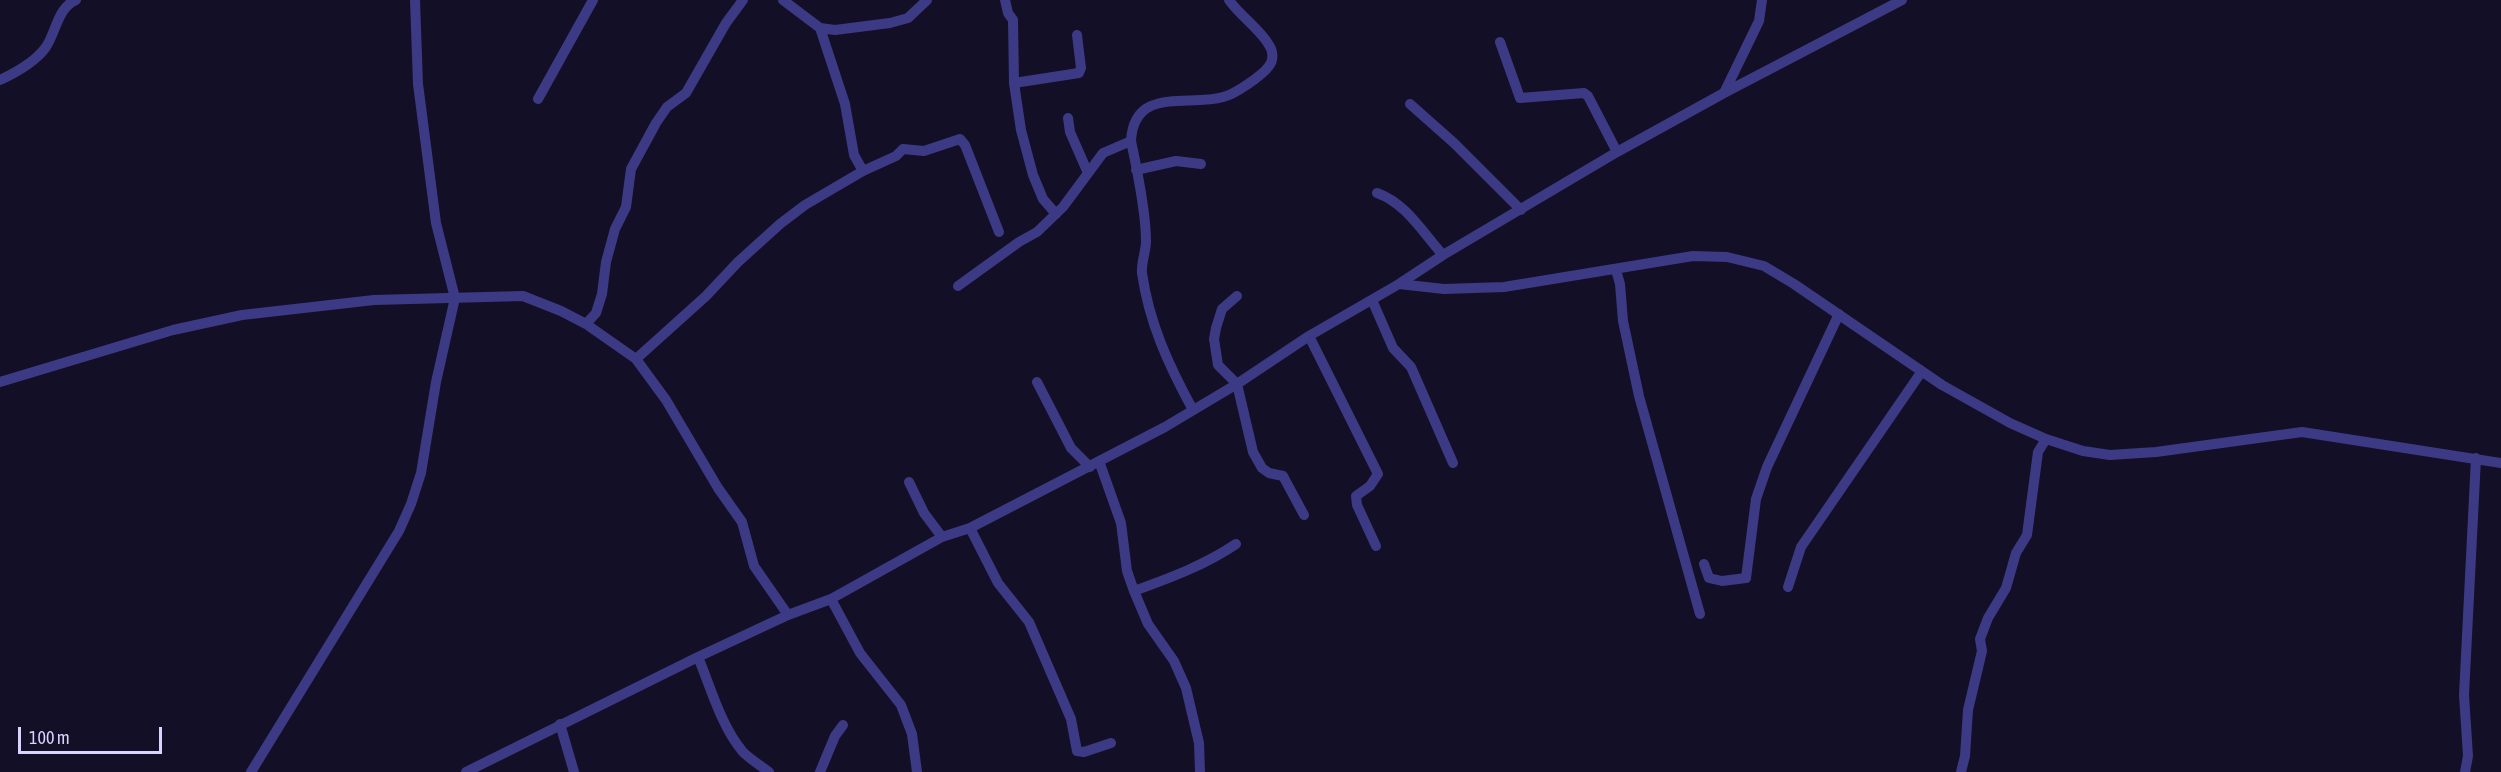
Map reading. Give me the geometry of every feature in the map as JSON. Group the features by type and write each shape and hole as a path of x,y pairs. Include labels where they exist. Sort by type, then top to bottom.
{"street":[{"path":"0,80 34,58 46,47 58,20 70,2 76,0"},
{"path":"251,772 399,531 421,473 436,382 455,298 436,223 418,84 415,0"},
{"path":"538,99 593,0"},
{"path":"586,324 596,313 602,294 606,262 615,229 626,207 631,169 667,106 686,93 726,23 743,0"},
{"path":"783,0 820,28 835,30 890,23 908,18 927,0"},
{"path":"1005,0 1008,13 1013,20 1014,83 1021,130 1043,199 1056,214"},
{"path":"1724,93 1759,21 1762,0"},
{"path":"466,772 698,657 788,615 831,599 942,537 970,528 1165,427 1237,384 1309,336 1617,152 1902,0"},
{"path":"1193,410 1174,376 1154,330 1146,298 1142,269 1146,241 1131,141 1132,124 1139,114 1157,103 1224,97 1270,65 1273,56 1269,45 1230,1"},
{"path":"820,28 845,104 854,155 863,171"},
{"path":"1014,83 1079,73 1081,68 1077,35"},
{"path":"1500,42 1520,98 1584,93 1588,96 1617,152"},
{"path":"1410,104 1454,143 1521,210"},
{"path":"1068,118 1072,140 1088,173"},
{"path":"636,359 706,296 738,262 780,224 805,205 863,171 896,156 903,149 924,151 960,140 965,145 999,232"},
{"path":"958,286 1019,242 1037,232 1056,214 1103,153 1131,141"},
{"path":"1137,170 1176,161 1201,164"},
{"path":"1377,193 1388,197 1407,212 1443,255"},
{"path":"1399,284 1444,289 1504,286 1693,256 1727,257 1764,266 1922,371 2010,423 2046,439 2083,451 2110,455 2156,452 2279,433 2302,432 2501,463"},
{"path":"1616,270 1639,396 1700,614"},
{"path":"0,382 173,330 242,315 374,300 523,296 586,324 636,359 666,400 718,488 742,522 754,566 788,615"},
{"path":"1237,296 1222,309 1214,339 1218,365 1237,384 1253,452 1262,468 1269,473 1283,476 1304,515"},
{"path":"1372,300 1393,348 1411,367 1453,463"},
{"path":"1704,564 1709,578 1722,581 1746,578 1756,499 1767,467 1839,314"},
{"path":"1309,336 1378,474 1370,486 1356,496 1357,505 1376,546"},
{"path":"1788,587 1801,547 1922,371"},
{"path":"1037,382 1071,448 1095,464 1121,523 1127,571 1134,591 1148,624 1174,660 1186,688 1199,743 1200,772"},
{"path":"1961,772 1965,756 1968,710 1982,651 1980,639 1988,618 2006,588 2016,553 2027,535 2038,452 2046,439"},
{"path":"2465,772 2468,756 2464,696 2476,458"},
{"path":"909,482 924,513 942,537"},
{"path":"970,528 998,583 1029,622 1071,719 1077,751 1084,753 1111,743"},
{"path":"1134,591 1182,573 1236,544"},
{"path":"831,599 860,653 901,705 912,734 917,772"},
{"path":"698,657 734,740 744,753 769,772"},
{"path":"560,724 574,772"},
{"path":"820,772 834,736 843,725"}]}
